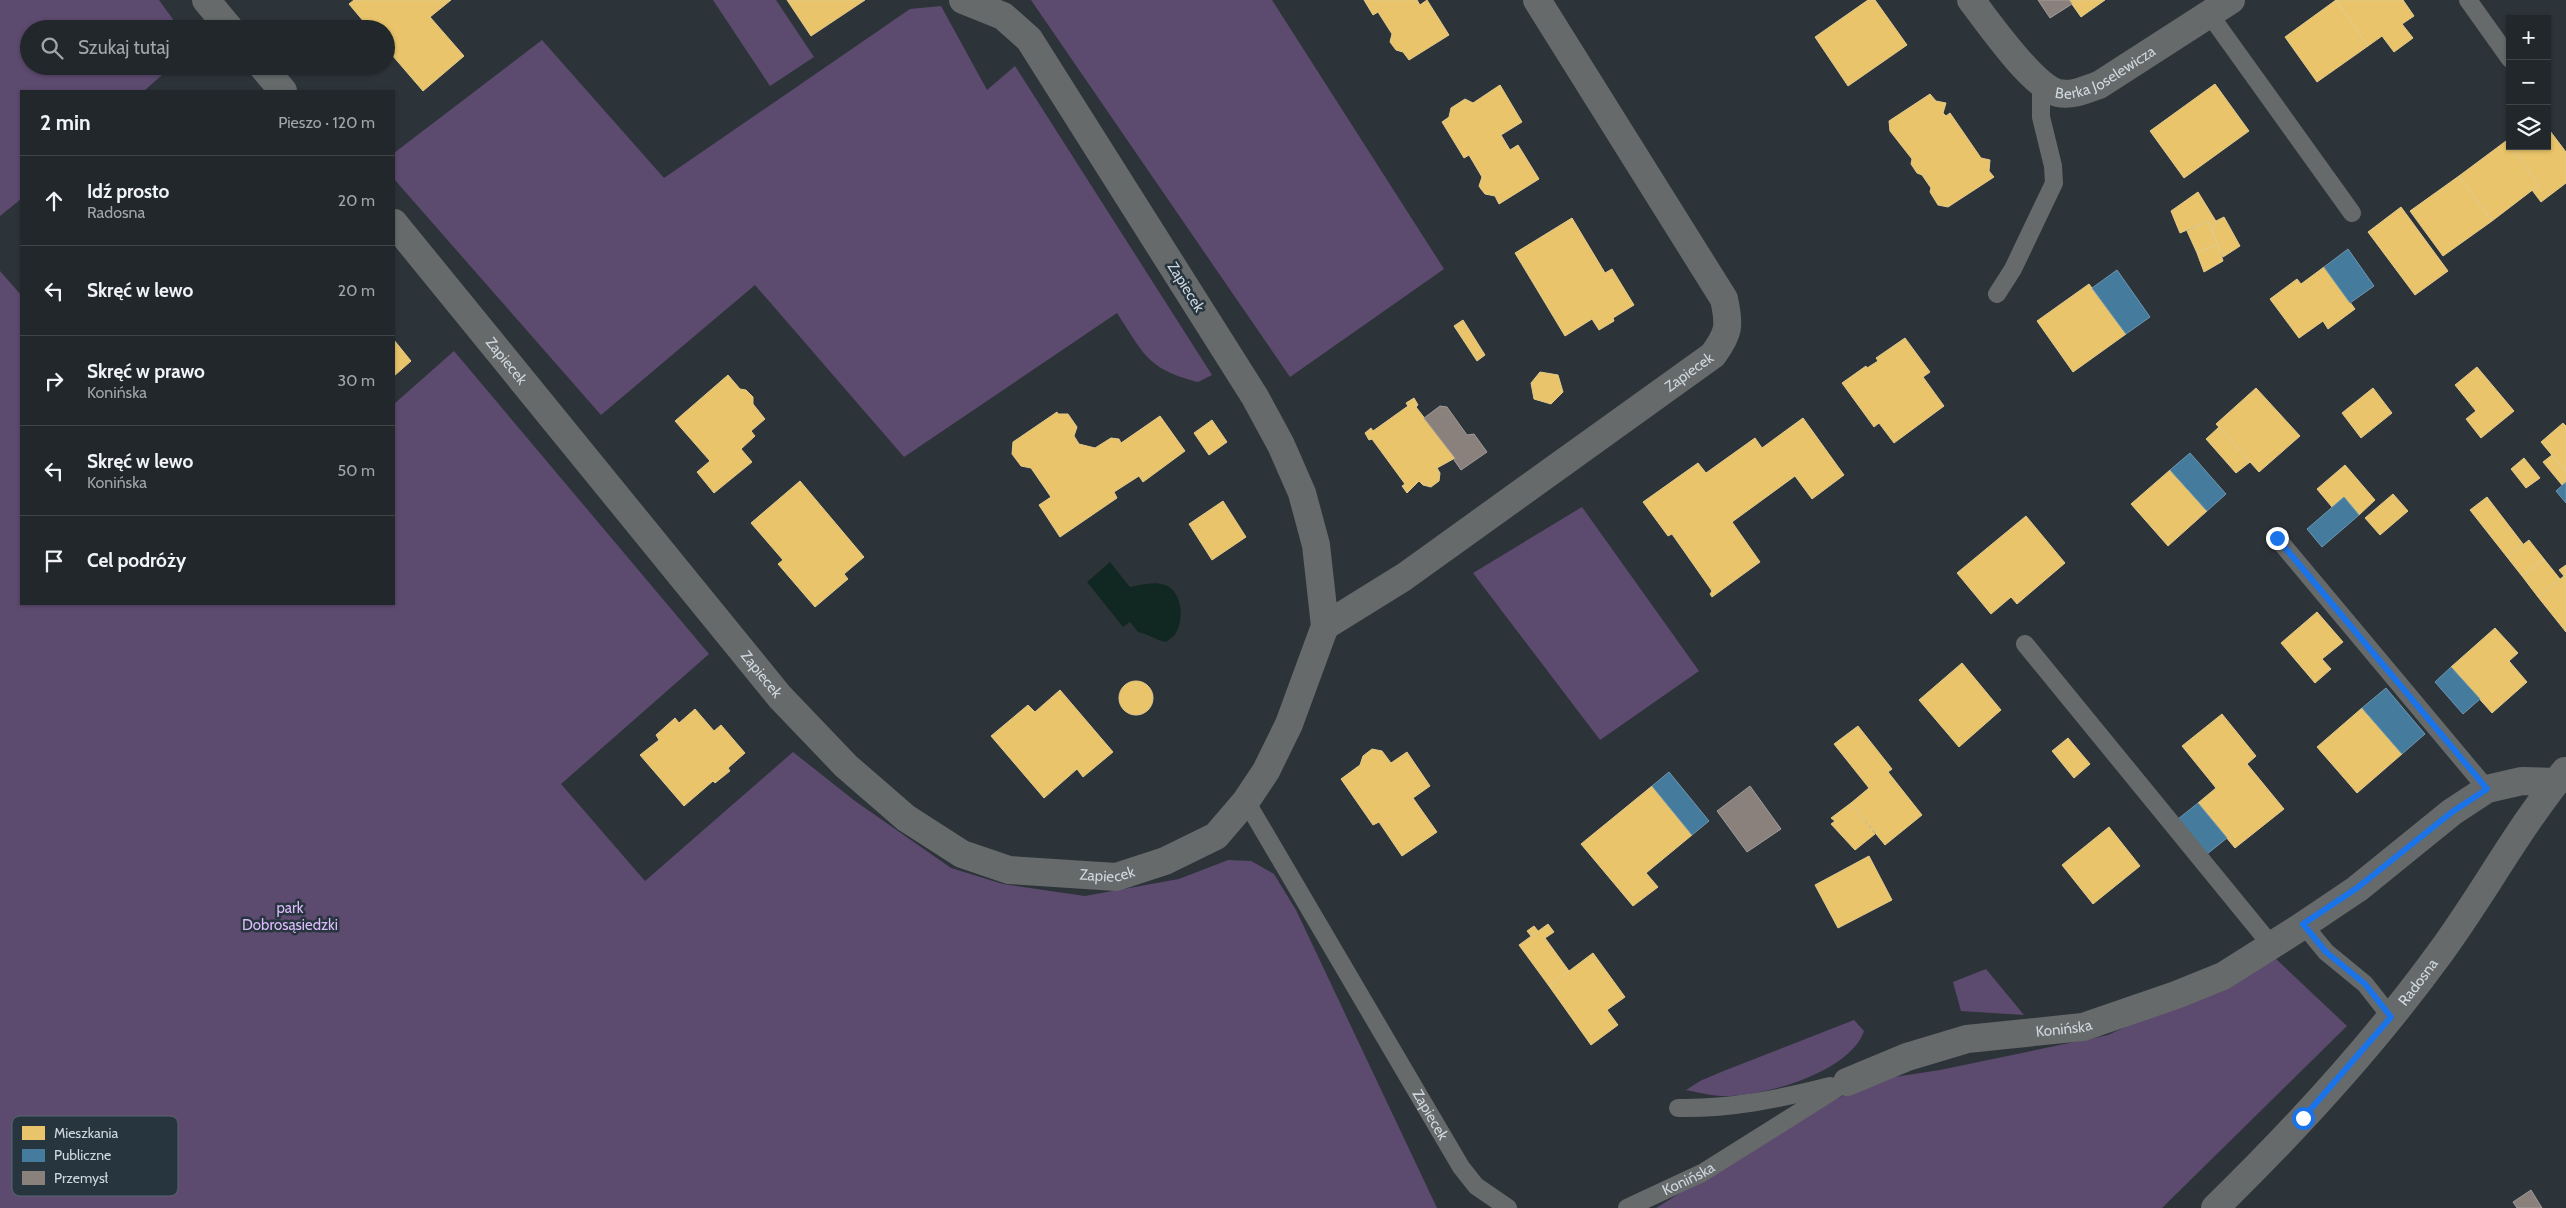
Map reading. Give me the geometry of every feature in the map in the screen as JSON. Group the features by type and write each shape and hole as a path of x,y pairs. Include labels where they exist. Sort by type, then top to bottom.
{"street":[{"path":"206,0 223,20"},
{"name":"Zapiecek","path":"395,224 780,697 846,766 906,818 962,854 1009,870 1116,877 1165,861 1216,836 1246,801 1266,771 1289,724 1326,626 1316,545 1302,494 1281,444 1255,397 1029,38 1003,16 963,0"},
{"name":"Zapiecek","path":"1326,626 1404,577 1713,355 1727,332 1729,321 1724,299 1536,0"},
{"name":"Berka Joselewicza","path":"1971,0 2022,65 2041,83 2056,93 2075,94 2099,85 2220,7"},
{"path":"270,75 282,90"},
{"name":"Konińska","path":"1847,1082 1906,1057 1967,1039 2083,1027 2119,1017 2223,976 2272,946 2357,888 2445,818 2487,789 2522,781 2561,776"},
{"name":"Radosna","path":"2215,1208 2303,1118 2391,1017 2442,951 2520,831 2561,776"}],"lane":[{"path":"2468,0 2506,53"},
{"name":"Berka Joselewicza","path":"2220,7 2352,213"},
{"path":"1997,294 2013,270 2054,183 2053,166 2042,117 2041,83"},
{"path":"2277,538 2487,789"},
{"path":"2025,644 2272,946"},
{"name":"Zapiecek","path":"1246,801 1461,1167 1476,1186 1508,1208"},
{"path":"2303,924 2326,952 2365,984 2391,1017"},
{"name":"Konińska","path":"1678,1108 1708,1109 1750,1104 1847,1082"},
{"name":"Konińska","path":"1627,1208 1702,1173 1847,1082"}],"green space":[{"path":"0,0 159,0 173,20 20,20 20,75 162,75 145,90 20,90 20,200 0,216"},
{"path":"713,0 776,0 814,57 770,86"},
{"path":"1031,0 1272,0 1444,269 1290,377"},
{"path":"941,6 987,90 1015,66 1212,375 1198,382 1168,372 1157,365 1141,349 1117,313 904,457 755,285 601,415 395,180 395,152 542,40 664,178 910,9"},
{"name":"park Dobrosąsiedzki","path":"0,271 20,294 20,605 395,605 395,403 454,351 709,654 561,784 645,881 793,752 855,801 951,868 1003,884 1085,896 1179,879 1228,860 1251,861 1274,874 1296,910 1437,1208 0,1208"},
{"path":"1582,507 1699,671 1600,740 1473,573"},
{"path":"2275,958 2347,1026 2162,1208 1656,1208 1812,1111 1875,1080 1940,1070 2108,1035"},
{"path":"1986,969 2024,1015 1961,1011 1953,982"},
{"path":"1854,1020 1864,1031 1855,1046 1841,1059 1823,1071 1802,1080 1757,1093 1737,1096 1720,1096 1686,1090 1700,1081 1726,1070"}],"shaded area":[{"path":"1110,562 1130,587 1156,583 1171,588 1175,593 1181,612 1179,626 1171,639 1166,642 1138,632 1130,622 1123,627 1087,582"}],"building: Mieszkania":[{"path":"354,0 451,0 430,17 464,56 423,91 395,58 395,20 362,20 349,4"},
{"path":"787,0 865,0 811,36"},
{"path":"1364,0 1417,0 1420,5 1427,0 1449,35 1409,60 1403,52 1396,50 1390,42 1392,34 1378,12 1373,15"},
{"path":"1868,0 1875,0 1907,45 1848,86 1815,37"},
{"path":"2069,0 2105,0 2081,17"},
{"path":"2336,0 2403,0 2414,16 2402,24 2413,38 2394,52 2382,36 2368,46"},
{"path":"2336,0 2368,46 2317,82 2285,37"},
{"path":"2215,84 2249,131 2184,178 2150,131"},
{"path":"1500,85 1522,122 1501,135 1510,150 1518,145 1539,179 1499,204 1495,196 1485,194 1481,189 1479,186 1482,177 1469,155 1464,158 1442,122 1449,117 1451,108 1465,99 1473,103"},
{"path":"1930,94 1936,101 1946,103 1943,113 1946,116 1950,113 1981,158 1990,160 1989,171 1994,177 1948,207 1938,205 1930,192 1931,188 1922,175 1917,173 1911,164 1912,159 1890,131 1889,121"},
{"path":"2551,132 2566,152 2566,183 2541,202 2532,190 2539,185 2513,150 2551,150"},
{"path":"2506,141 2506,150 2513,150 2539,185 2492,221 2459,176"},
{"path":"2459,176 2492,221 2443,256 2410,211"},
{"path":"2198,192 2217,223 2212,232 2208,221 2180,233 2171,211"},
{"path":"2401,207 2448,271 2415,295 2368,232"},
{"path":"2224,217 2240,246 2223,257 2212,232 2216,221"},
{"path":"1572,218 1605,273 1612,269 1634,305 1613,318 1614,321 1599,330 1592,319 1565,336 1515,253"},
{"path":"2208,221 2218,244 2197,253 2187,231"},
{"path":"2218,244 2223,261 2204,272 2197,253"},
{"path":"2324,267 2355,309 2328,329 2323,321 2299,338 2270,299 2297,279 2301,284"},
{"path":"2089,284 2126,334 2073,372 2037,321"},
{"path":"1463,320 1485,355 1477,361 1454,326"},
{"path":"1905,338 1930,372 1923,377 1944,406 1894,443 1879,423 1874,427 1842,383 1866,366 1867,368 1878,361 1876,358"},
{"path":"395,341 411,361 395,375"},
{"path":"2477,367 2514,411 2481,438 2466,419 2476,411 2455,385"},
{"path":"1540,372 1558,375 1563,392 1551,404 1534,399 1531,383"},
{"path":"728,375 740,389 746,390 753,397 753,404 765,419 751,431 755,436 741,449 752,462 714,493 697,472 710,461 675,421"},
{"path":"2256,388 2300,436 2259,472 2216,424"},
{"path":"2373,388 2392,413 2361,438 2342,413"},
{"path":"1414,398 1418,405 1416,407 1455,458 1437,468 1440,473 1439,481 1431,487 1423,485 1419,481 1407,493 1402,486 1405,484 1372,439 1369,440 1365,433 1371,428 1373,431 1408,406 1406,403"},
{"path":"1057,412 1058,414 1068,414 1077,427 1074,436 1079,444 1095,448 1111,438 1119,439 1121,443 1160,416 1185,451 1143,482 1139,476 1114,492 1117,498 1060,537 1039,505 1051,497 1031,468 1021,466 1012,454 1013,442"},
{"path":"1803,418 1844,475 1812,499 1795,476 1732,522 1760,562 1712,597 1710,594 1712,591 1672,534 1668,536 1643,502 1698,463 1706,473 1755,438 1762,448"},
{"path":"1212,420 1227,442 1209,455 1194,433"},
{"path":"2563,423 2566,426 2566,472 2541,442"},
{"path":"2219,427 2250,462 2236,473 2206,439"},
{"path":"2552,455 2566,472 2566,482 2562,485 2543,462"},
{"path":"2524,458 2540,478 2526,488 2511,469"},
{"path":"2345,465 2375,500 2359,515 2344,497 2332,507 2317,489"},
{"path":"2170,470 2207,511 2168,546 2131,504"},
{"path":"800,481 864,557 844,574 848,579 815,607 778,564 783,560 751,523"},
{"path":"2393,494 2408,511 2380,535 2365,518"},
{"path":"2487,497 2523,544 2507,557 2470,510"},
{"path":"1223,501 1246,537 1212,560 1189,524"},
{"path":"2026,516 2065,563 2017,604 2011,597 1991,614 1957,573"},
{"path":"2529,540 2544,559 2522,576 2507,557"},
{"path":"2544,559 2560,579 2538,597 2522,576"},
{"path":"2566,565 2566,632 2538,597 2564,576 2559,570"},
{"path":"2317,612 2343,642 2322,659 2331,669 2315,683 2281,643"},
{"path":"2495,628 2518,653 2509,661 2527,682 2492,713 2451,667"},
{"path":"1962,663 2001,710 1959,747 1919,700"},
{"path":"1136,681 1148,686 1153,698 1148,710 1136,715 1124,710 1119,698 1124,686"},
{"path":"1060,690 1113,752 1083,777 1077,769 1044,798 991,736 1028,705 1035,712"},
{"path":"2362,708 2402,754 2357,793 2317,747"},
{"path":"695,709 714,731 721,725 745,753 728,768 730,771 715,783 713,781 684,806 640,755 659,740 656,735 675,718 679,723"},
{"path":"2222,714 2256,756 2247,764 2284,809 2235,848 2198,803 2216,788 2182,746"},
{"path":"1858,726 1892,769 1888,772 1922,815 1885,845 1851,803 1869,788 1834,744"},
{"path":"2068,738 2090,764 2074,778 2052,751"},
{"path":"1372,749 1382,751 1391,763 1407,752 1430,786 1413,798 1437,832 1402,856 1379,822 1373,825 1341,779 1360,765 1363,756"},
{"path":"1652,786 1692,835 1646,873 1658,887 1633,906 1581,844"},
{"path":"1851,803 1875,834 1855,850 1831,824 1835,821 1831,818"},
{"path":"2109,827 2140,866 2093,904 2062,865"},
{"path":"1869,856 1892,900 1838,928 1815,885"},
{"path":"1548,924 1554,932 1545,938 1569,971 1549,986 1519,945"},
{"path":"1534,926 1538,931 1531,936 1527,931"},
{"path":"1593,953 1625,997 1607,1010 1618,1025 1591,1045 1549,986"}],"building: Publiczne":[{"path":"2348,249 2374,286 2350,303 2324,267"},
{"path":"2117,270 2150,317 2126,334 2092,288"},
{"path":"2190,453 2226,494 2207,511 2170,470"},
{"path":"2566,482 2566,503 2556,491"},
{"path":"2344,497 2359,515 2322,547 2307,529"},
{"path":"2451,667 2480,699 2463,714 2435,682"},
{"path":"2386,688 2425,734 2402,754 2362,708"},
{"path":"1669,772 1709,821 1692,835 1652,786"},
{"path":"2198,803 2227,838 2207,854 2178,819"}],"building: Przemysł":[{"path":"2038,0 2069,0 2072,4 2050,18"},
{"path":"1440,406 1447,407 1467,435 1474,434 1487,452 1461,470 1454,460 1455,458 1424,418"},
{"path":"1750,786 1781,829 1747,852 1717,811"},
{"path":"2531,1190 2542,1208 2517,1208 2513,1202"}],"route":[{"path":"2277,538 2487,789 2452,812 2357,888 2303,924 2326,952 2365,984 2391,1017 2303,1118"}]}
